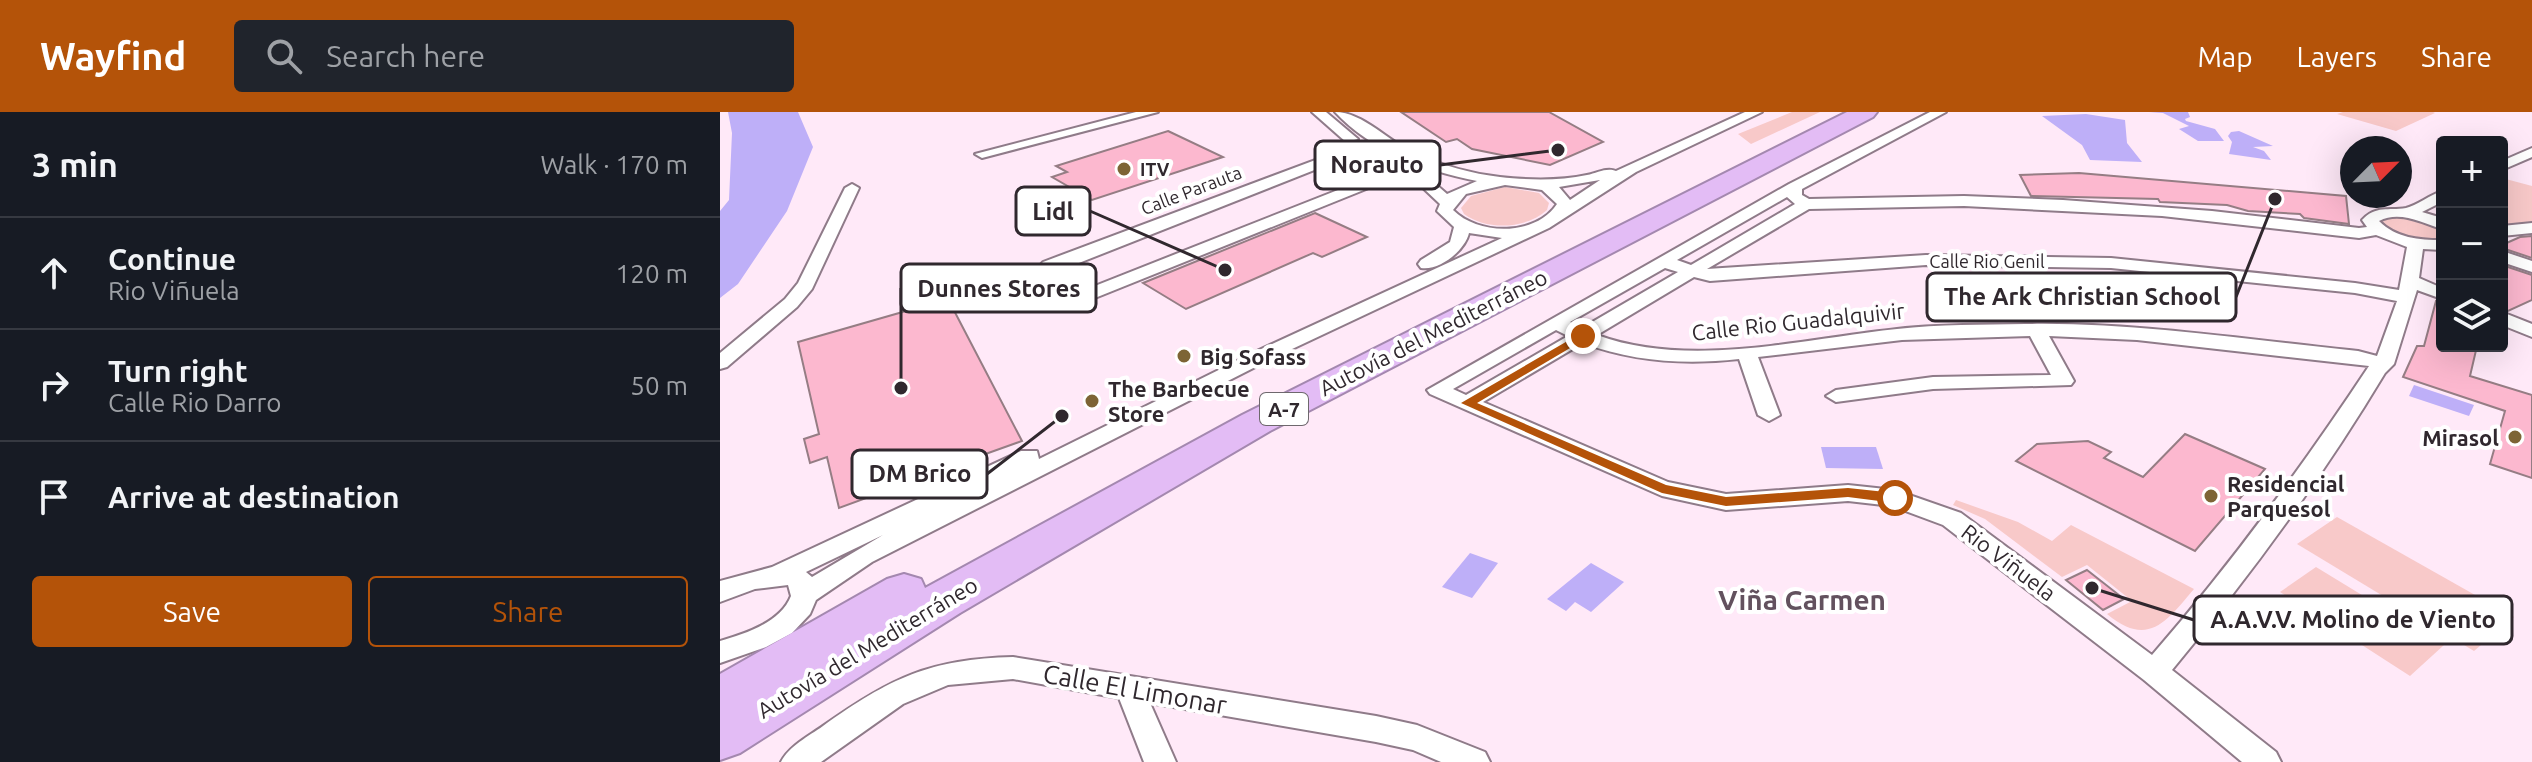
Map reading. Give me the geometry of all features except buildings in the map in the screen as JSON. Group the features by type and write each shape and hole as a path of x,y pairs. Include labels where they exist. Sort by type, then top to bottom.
{"highway":[{"name":"Autovía del Mediterráneo","path":"720,700 926,579 1166,445 1835,112"},
{"name":"Autovía del Mediterráneo","path":"720,736 943,600 1256,423 1865,112"}],"street":[{"path":"982,154 1152,112"},
{"path":"1318,112 1364,152 1409,172 1447,202"},
{"path":"1341,112 1401,155 1432,167 1505,181 1540,184 1585,180 1642,163 1756,112"},
{"path":"1557,323 1794,187 1940,112"},
{"name":"Calle Parauta","path":"1364,152 1064,260 1043,269 1042,273 1060,300 1074,300 1381,178"},
{"path":"2508,163 2532,152"},
{"path":"804,595 890,542 1266,354 1538,227 1642,163"},
{"path":"1505,181 1470,187 1447,202 1445,212 1450,220 1462,227 1499,233 1538,227"},
{"path":"1540,184 1562,196 1565,204 1562,213"},
{"path":"1794,187 1795,197 1806,204"},
{"path":"720,363 791,303 806,285 852,188"},
{"path":"2412,214 2417,208 2436,199"},
{"path":"1467,403 1806,204 1963,201 2128,207 2223,215 2359,233 2379,230 2416,243 2436,245"},
{"path":"2379,230 2370,220 2378,213 2412,214 2436,222"},
{"path":"723,586 778,575 824,556 1443,257 1458,244 1462,227"},
{"path":"2508,230 2532,228"},
{"path":"2154,672 2227,588 2342,429 2377,369 2384,364 2408,289 2416,243"},
{"path":"2508,258 2532,267"},
{"name":"Calle Rio Genil","path":"1664,262 1690,273 1710,276 1926,260 2052,261 2436,293"},
{"path":"2508,320 2531,329"},
{"name":"Calle Rio Guadalquivir","path":"1557,323 1583,336 1633,352 1698,358 1902,334 2036,330 2198,340 2358,357 2384,364"},
{"name":"Rio Viñuela","path":"1557,323 1437,390 1662,488 1726,502 1848,493 1895,498 1952,519 2154,672 2265,762"},
{"path":"1836,396 1933,383 2064,381 2036,330"},
{"path":"1747,354 1769,415"},
{"path":"720,652 747,644 774,630 799,608 804,595 803,585 795,578 778,575"},
{"name":"Calle El Limonar","path":"808,759 885,699 929,679 970,670 1013,668 1376,729 1417,738 1474,762"},
{"path":"1130,689 1160,762"}],"shaded area":[{"path":"728,112 798,112 813,147 787,211 738,284 720,298 720,211 729,200 732,133"},
{"path":"1792,112 1820,112 1751,144 1738,134"},
{"path":"2149,112 2188,112 2190,117 2186,121 2215,129 2224,141 2198,141 2179,129 2189,126 2163,113"},
{"path":"2435,113 2396,131 2337,114"},
{"path":"2086,114 2125,120 2127,143 2142,162 2090,160 2082,145 2042,116"},
{"path":"2239,131 2273,146 2253,147 2264,151 2271,160 2229,154 2232,142 2228,136 2231,132"},
{"path":"2508,180 2532,186 2532,222 2508,224"},
{"path":"1505,187 1539,193 1549,203 1547,210 1528,221 1506,226 1484,223 1464,214 1461,208 1471,196"},
{"path":"2394,216 2413,218 2436,227 2436,240 2403,235 2381,225 2382,219"},
{"path":"2414,385 2474,405 2469,416 2409,396"},
{"path":"1821,447 1876,447 1883,469 1826,468"},
{"path":"1956,500 2018,522 2052,541 2071,525 2194,589 2174,612 2155,627 2134,629 2107,614 2132,601 2087,565 2062,577 1985,519 1953,505"},
{"path":"2337,517 2514,617 2474,651 2297,544"},
{"path":"1470,553 1498,563 1472,598 1442,587"},
{"path":"1591,563 1624,582 1591,612 1575,602 1566,611 1547,599"},
{"path":"2316,567 2444,645 2410,676 2280,592"}],"place":[{"name":"Norauto","path":"1558,150"},
{"name":"ITV","path":"1124,169"},
{"name":"The Ark Christian School","path":"2275,199"},
{"name":"Lidl","path":"1225,270"},
{"name":"Big Sofass","path":"1184,356"},
{"name":"Dunnes Stores","path":"901,388"},
{"name":"The Barbecue Store","path":"1092,401"},
{"name":"DM Brico","path":"1062,416"},
{"name":"Mirasol","path":"2515,437"},
{"name":"Residencial Parquesol","path":"2211,496"},
{"name":"A.A.V.V. Molino de Viento","path":"2092,588"}],"district":[{"name":"Viña Carmen","path":"1802,599"}],"route":[{"path":"1583,336 1467,403 1662,488 1726,502 1848,493 1895,498"}]}
